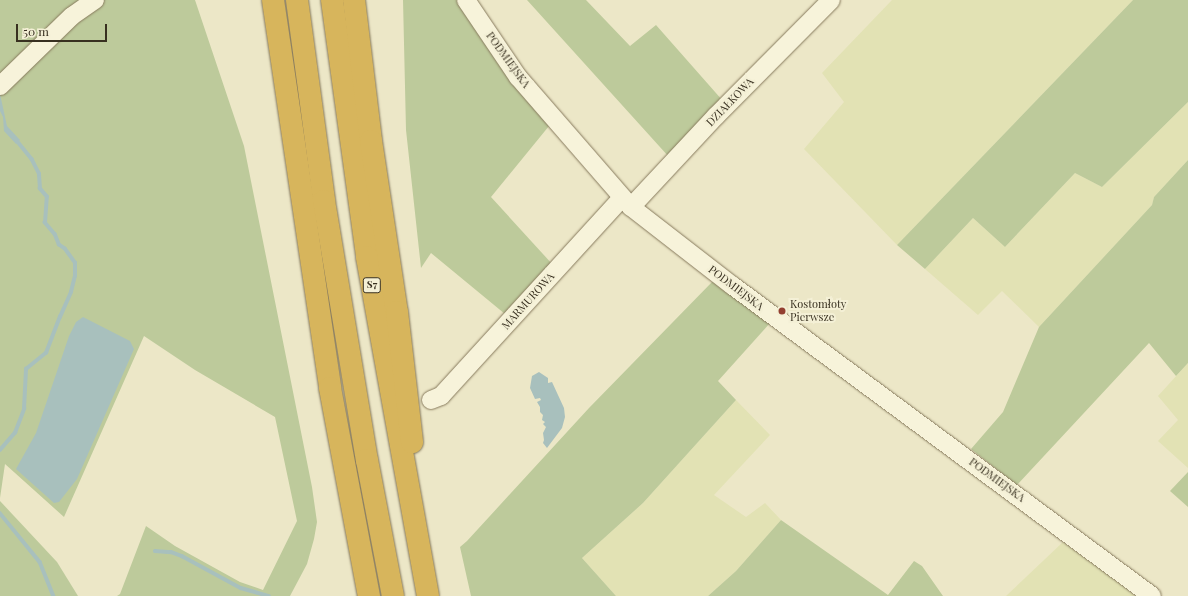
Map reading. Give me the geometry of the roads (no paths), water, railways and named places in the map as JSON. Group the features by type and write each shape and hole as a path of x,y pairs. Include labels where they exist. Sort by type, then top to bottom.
{"highway":[{"path":"258,0 287,107"},
{"path":"273,0 287,107 330,388 369,596"},
{"path":"297,0 327,217 367,460 393,596"},
{"name":"S7","path":"332,0 367,257 428,596"},
{"path":"354,0 371,141 397,312 411,426 422,568"}],"street":[{"path":"4,82 38,51 72,16 95,0"},
{"name":"PODMIEJSKA","path":"466,0 518,77 626,202 733,286 1152,596"},
{"name":"DZIAŁKOWA","path":"626,202 716,116 831,0"},
{"name":"MARMUROWA","path":"431,400 441,396 626,202"}],"water":[{"path":"0,94 7,126 20,140 16,144 4,131 3,117 0,111"},
{"path":"83,317 130,341 134,349 77,479 59,502 54,503 16,469 36,433 69,336 76,322"},
{"path":"539,372 548,378 548,383 552,382 564,408 565,417 562,428 547,448 543,443 543,433 546,427 543,424 545,422 542,420 543,415 540,412 540,407 537,402 541,400 540,398 535,399 530,388 532,376"}],"waterway":[{"path":"0,450 15,433 24,409 26,369 46,353 71,292 75,276 75,263 65,249 59,245 55,235 45,223 47,197 40,189 39,174 32,160 15,139"},
{"path":"0,513 40,562 54,596"},
{"path":"155,551 171,552 182,556 241,588 269,596"}],"place":[{"name":"Kostomłoty Pierwsze","path":"782,311"}]}
